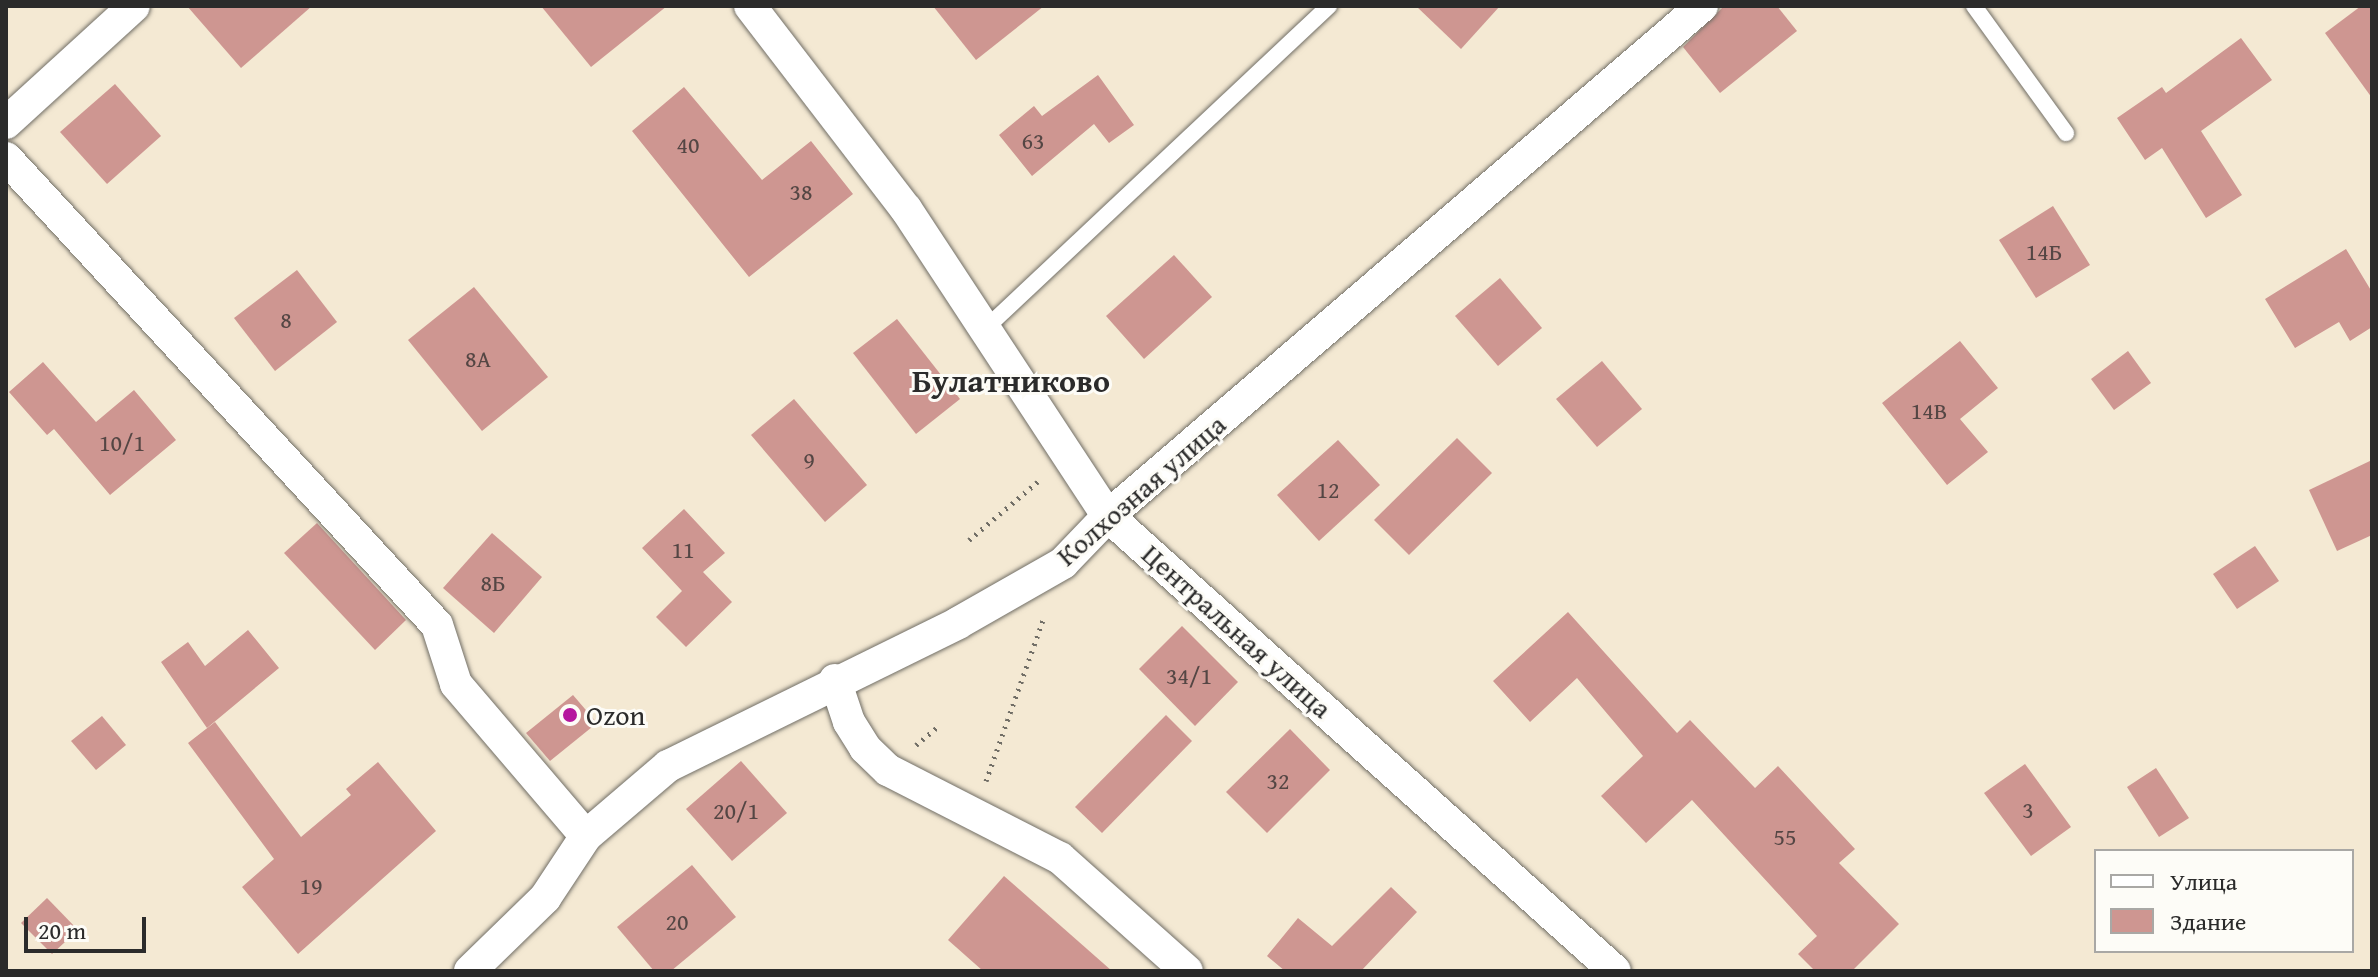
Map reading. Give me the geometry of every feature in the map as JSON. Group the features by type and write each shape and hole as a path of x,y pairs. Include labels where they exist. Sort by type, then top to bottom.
{"street":[{"path":"6,123 134,6"},
{"name":"Центральная улица","path":"750,6 906,209 1108,516 1615,971"},
{"name":"Колхозная улица","path":"470,971 545,898 586,836 668,766 835,680 958,623 1063,563 1108,516 1702,6"},
{"path":"6,158 437,625 456,684 586,836"},
{"path":"835,680 849,722 865,748 888,770 1060,858 1187,971"}],"lane":[{"path":"985,329 1329,6"},
{"path":"1974,6 2066,133"}],"path":[{"path":"969,540 1069,456"},
{"path":"974,815 1063,563"}],"building":[{"path":"187,6 312,6 241,68"},
{"path":"541,6 667,6 591,67"},
{"path":"933,6 1044,6 976,60"},
{"path":"1416,6 1500,6 1461,49"},
{"path":"1724,6 1777,6 1797,31 1720,93 1683,47"},
{"path":"2361,6 2372,6 2372,98 2325,33"},
{"path":"2241,38 2272,80 2201,131 2242,195 2206,218 2162,148 2145,160 2117,118 2162,87 2166,93"},
{"path":"1098,75 1134,125 1109,143 1094,124 1032,176 999,135 1034,106 1042,116"},
{"path":"115,84 161,136 107,184 60,132"},
{"path":"684,87 762,180 811,141 853,194 749,277 632,131"},
{"path":"2053,206 2090,265 2036,298 1999,240"},
{"path":"2346,249 2372,292 2372,327 2350,341 2339,322 2295,348 2265,299"},
{"path":"1174,255 1212,297 1144,359 1106,316"},
{"path":"297,270 337,322 275,371 234,318"},
{"path":"1500,278 1542,328 1498,366 1455,316"},
{"path":"474,287 548,377 482,431 408,340"},
{"path":"897,319 960,399 916,434 853,353"},
{"path":"1960,341 1998,388 1960,419 1988,452 1947,485 1882,403"},
{"path":"2128,351 2151,383 2114,410 2091,379"},
{"path":"1602,361 1642,409 1597,447 1556,399"},
{"path":"43,362 96,422 134,390 176,440 110,495 54,429 47,435 9,392"},
{"path":"794,399 867,485 825,522 751,435"},
{"path":"1457,438 1492,473 1409,555 1374,520"},
{"path":"1338,440 1380,485 1319,541 1277,495"},
{"path":"2372,460 2372,535 2337,551 2309,490"},
{"path":"684,509 725,553 703,572 732,602 686,647 656,617 682,591 642,548"},
{"path":"317,523 406,620 375,650 284,553"},
{"path":"492,533 542,577 494,633 443,588"},
{"path":"2255,546 2279,581 2237,609 2213,574"},
{"path":"1568,612 1677,733 1690,720 1755,788 1778,766 1855,849 1839,863 1899,924 1852,971 1815,971 1798,954 1817,936 1692,800 1646,843 1601,796 1643,756 1577,678 1530,722 1493,681"},
{"path":"1182,626 1238,682 1195,726 1139,669"},
{"path":"248,630 279,668 207,728 161,662 188,642 205,666"},
{"path":"573,695 597,723 550,761 526,733"},
{"path":"1166,715 1192,741 1102,833 1075,807"},
{"path":"102,716 126,745 96,770 71,741"},
{"path":"215,722 301,837 351,795 346,789 378,762 436,831 298,954 242,887 274,859 188,743"},
{"path":"1290,729 1330,770 1267,833 1226,792"},
{"path":"741,761 787,813 732,861 686,809"},
{"path":"2025,764 2071,827 2031,856 1984,793"},
{"path":"2156,768 2189,818 2159,837 2127,787"},
{"path":"692,865 736,917 671,971 654,971 617,927"},
{"path":"1004,876 1112,971 983,971 948,940"},
{"path":"1391,887 1417,912 1361,971 1285,971 1267,956 1298,918 1332,946"},
{"path":"47,898 78,930 52,954 21,923"}],"place":[{"name":"Ozon","path":"570,715"}],"district":[{"name":"Булатниково","path":"1011,381"}]}
